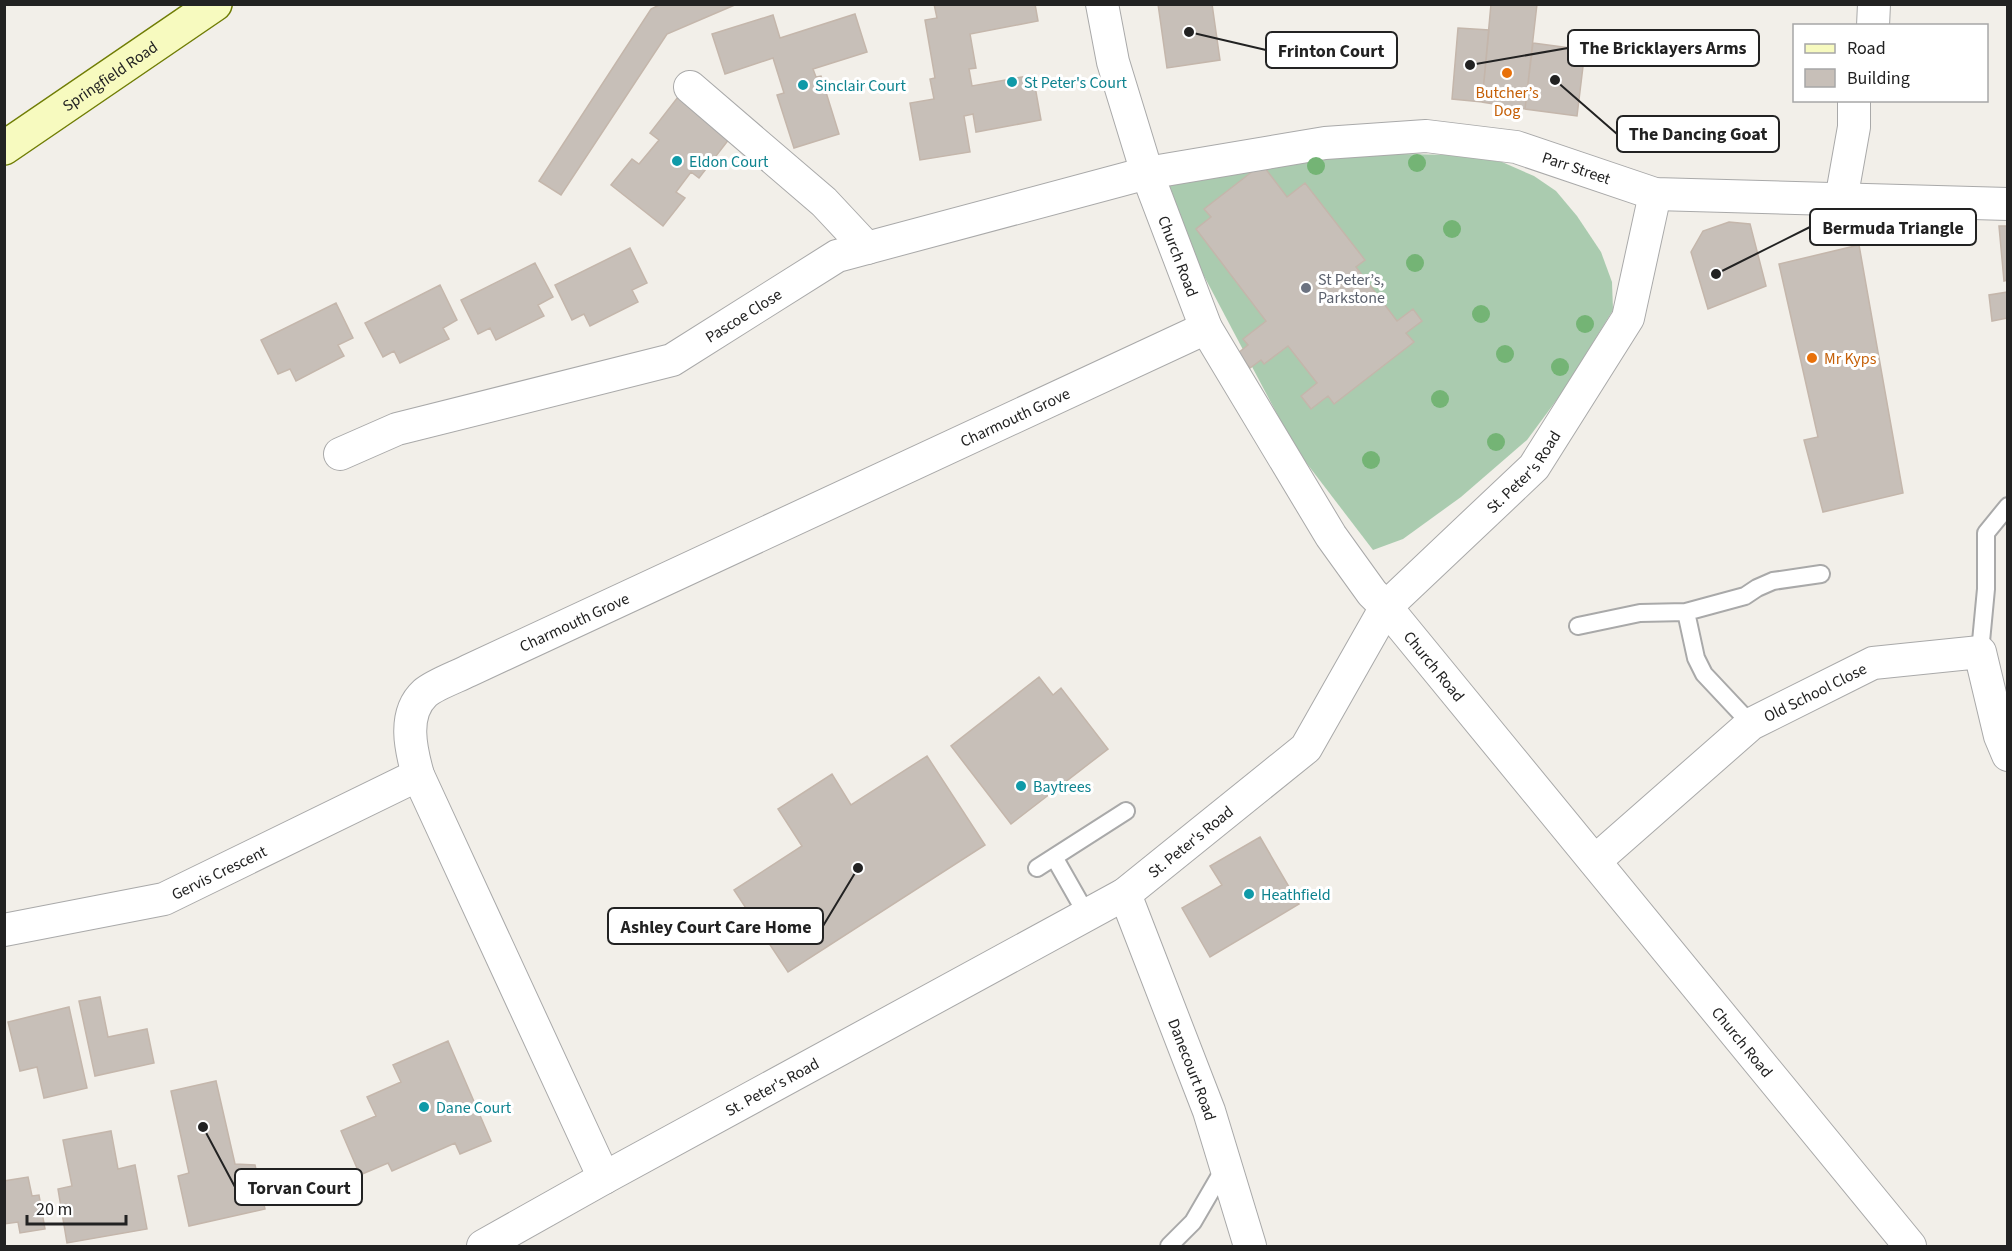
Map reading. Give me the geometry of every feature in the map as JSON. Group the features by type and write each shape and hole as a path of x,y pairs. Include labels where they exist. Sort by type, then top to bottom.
{"street":[{"name":"Springfield Road","path":"4,148 215,4"},
{"name":"Church Road","path":"1102,4 1113,62 1147,173 1206,328 1331,536 1372,593 1386,607 1910,1246"},
{"path":"1873,24 1874,4"},
{"path":"690,87 824,202 867,248"},
{"path":"1841,200 1854,127 1854,102"},
{"name":"Parr Street","path":"1147,173 1325,143 1426,136 1516,147 1655,194 2007,204"},
{"name":"Pascoe Close","path":"340,454 397,429 672,360 837,256 1147,173"},
{"name":"St. Peter's Road","path":"483,1246 1125,894 1306,748 1386,607 1534,467 1628,318 1655,194"},
{"name":"Charmouth Grove","path":"604,1178 418,775 410,745 411,715 425,694 478,666 1206,328"},
{"path":"1980,652 2000,736 2007,755"},
{"name":"Old School Close","path":"1595,861 1751,724 1873,663 1980,652"},
{"name":"Gervis Crescent","path":"4,930 164,899 418,775"},
{"name":"Danecourt Road","path":"1125,894 1209,1111 1250,1246"}],"lane":[{"path":"1980,652 1986,589 1986,533 2007,506"},
{"path":"1578,626 1640,613 1686,612 1745,596 1773,581 1821,574"},
{"path":"1686,612 1696,658 1704,674 1751,724"},
{"path":"1037,868 1126,811"},
{"path":"1054,857 1087,915"},
{"path":"1169,1246 1193,1222 1226,1167"}],"green space":[{"path":"1346,153 1456,155 1502,162 1534,176 1556,191 1577,216 1601,252 1612,282 1613,310 1564,390 1527,440 1461,497 1403,539 1373,550 1295,448 1167,206 1168,186"}],"building":[{"path":"661,4 737,4 667,34 561,195 539,181 651,9"},
{"name":"St Peter's Court","path":"934,4 1035,4 1038,21 970,34 976,68 969,69 972,86 1033,75 1041,120 976,132 973,114 964,116 970,152 920,160 910,103 934,99 930,79 935,78 925,20 937,18"},
{"path":"1158,4 1212,4 1220,60 1167,68"},
{"name":"Butcher’s Dog","path":"1491,4 1537,4 1525,109 1482,102"},
{"name":"Sinclair Court","path":"855,14 867,52 813,69 816,77 821,76 839,134 794,148 777,95 784,93 773,58 725,74 712,34 773,15 780,38"},
{"path":"1458,28 1489,30 1482,102 1452,99"},
{"path":"1533,43 1585,50 1577,116 1525,109"},
{"name":"Eldon Court","path":"678,97 730,138 699,178 691,172 676,192 685,198 663,226 611,185 632,159 639,164 659,140 650,133"},
{"name":"St Peter’s, Parkstone","path":"1262,164 1287,197 1305,183 1365,260 1356,267 1397,321 1413,309 1422,321 1406,333 1414,342 1334,404 1328,396 1311,409 1301,396 1317,383 1288,346 1264,364 1261,360 1250,368 1238,353 1248,345 1243,339 1266,321 1196,229 1211,217 1204,209"},
{"path":"1729,222 1750,224 1766,286 1708,309 1691,252 1703,231"},
{"path":"1999,226 2008,226 2008,280 2004,281"},
{"path":"1859,245 1903,493 1823,512 1804,440 1818,437 1779,264"},
{"path":"630,248 647,283 632,290 638,302 590,326 584,314 572,320 555,285"},
{"path":"535,263 553,297 538,305 544,316 496,340 490,328 478,334 461,300"},
{"path":"440,285 457,320 443,328 449,339 400,363 394,351 383,357 365,323"},
{"path":"2008,292 2008,318 1992,321 1989,295"},
{"path":"336,303 353,338 338,345 344,356 296,381 290,369 278,374 261,340"},
{"name":"Baytrees","path":"1039,677 1053,695 1061,688 1108,749 1011,824 951,746"},
{"path":"927,756 985,845 788,972 734,890 802,846 778,809 832,774 851,805"},
{"name":"Heathfield","path":"1260,837 1299,904 1210,957 1182,908 1222,885 1210,866"},
{"path":"100,997 108,1037 147,1029 154,1063 95,1076 79,1001"},
{"path":"69,1007 87,1088 44,1098 37,1067 20,1071 8,1022"},
{"name":"Dane Court","path":"448,1041 491,1141 460,1154 455,1143 392,1171 388,1163 360,1175 341,1131 376,1116 367,1097 401,1082 393,1065"},
{"path":"216,1081 235,1164 255,1165 265,1209 189,1226 178,1176 189,1173 171,1091"},
{"path":"111,1131 118,1169 135,1165 147,1229 67,1243 58,1189 72,1186 63,1140"},
{"path":"28,1177 32,1196 39,1195 45,1229 20,1233 18,1222 4,1224 4,1181"}],"place":[{"name":"Frinton Court","path":"1189,32"},
{"name":"The Bricklayers Arms","path":"1470,65"},
{"name":"Butcher’s Dog","path":"1507,73"},
{"name":"The Dancing Goat","path":"1555,80"},
{"name":"St Peter's Court","path":"1012,82"},
{"name":"Sinclair Court","path":"803,85"},
{"name":"Eldon Court","path":"677,161"},
{"name":"Bermuda Triangle","path":"1716,274"},
{"name":"St Peter’s, Parkstone","path":"1306,288"},
{"name":"Mr Kyps","path":"1812,358"},
{"name":"Baytrees","path":"1021,786"},
{"name":"Ashley Court Care Home","path":"858,868"},
{"name":"Heathfield","path":"1249,894"},
{"name":"Dane Court","path":"424,1107"},
{"name":"Torvan Court","path":"203,1127"}]}
